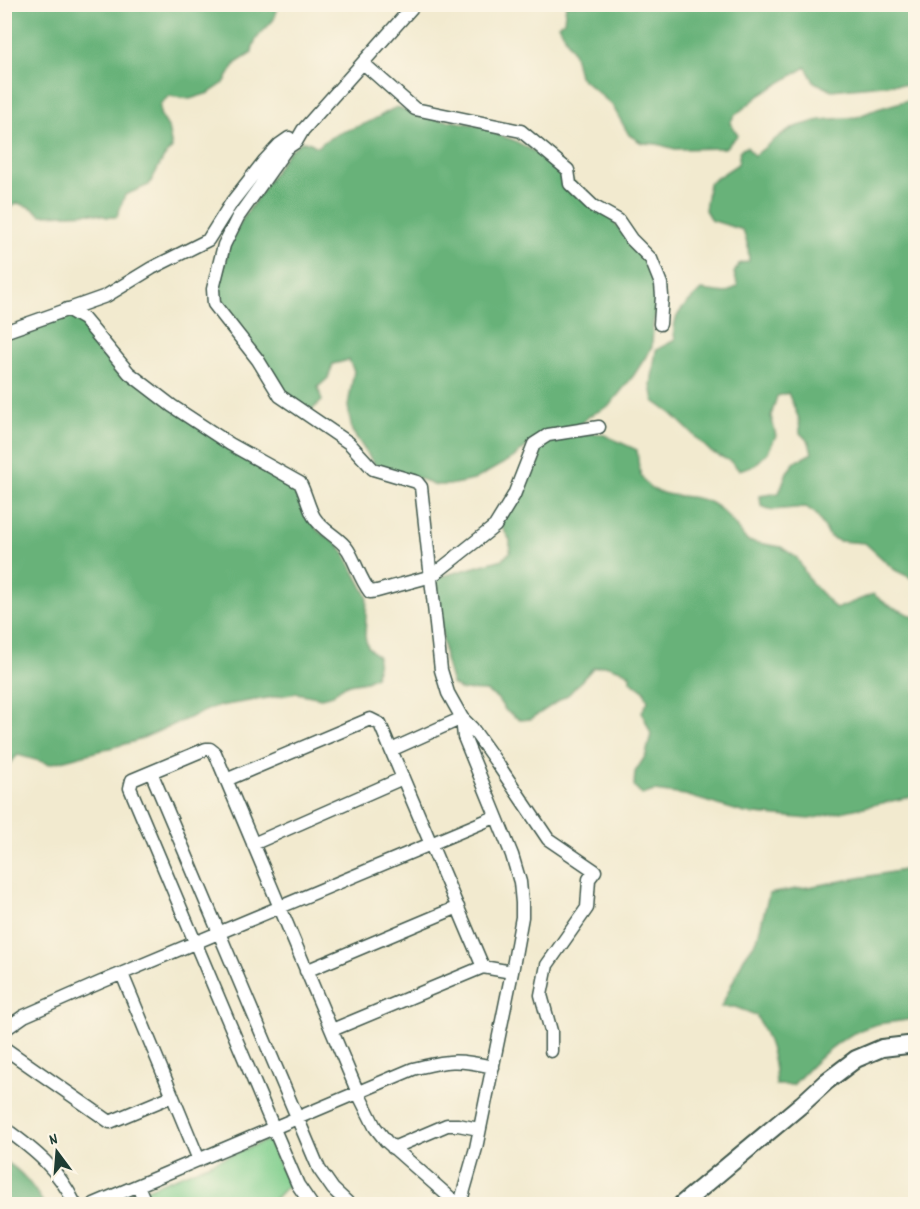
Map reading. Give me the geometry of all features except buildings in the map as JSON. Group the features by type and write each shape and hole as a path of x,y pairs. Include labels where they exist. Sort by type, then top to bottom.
{"street":[{"path":"415,4 296,142 287,148 238,218 224,245 213,288 214,304 258,360 280,396 350,443 373,469 417,482 421,487 442,678 462,718 497,763 548,839 595,871 589,879 587,908 547,965 541,995 551,1031 551,1051"},
{"path":"363,63 415,109 521,130 562,164 570,174 570,184 593,206 618,220 631,239 651,259 661,284 660,324"},
{"path":"4,332 106,296 152,267 208,240 232,201 265,160 288,139 298,137"},
{"path":"67,309 84,319 129,373 172,406 230,444 300,483 314,517 325,531 346,548 370,592 432,576 495,526 514,495 534,444 548,435 599,427"},
{"path":"391,750 462,718"},
{"path":"311,1204 298,1185 130,788 132,780 210,748 215,753 358,1093 375,1127 393,1148 455,1202 462,1204 512,972 522,918 522,893 512,855 464,737 462,718"},
{"path":"226,780 370,719 380,724 483,967"},
{"path":"151,772 324,1178 349,1204"},
{"path":"253,844 404,778"},
{"path":"4,1030 24,1016 495,817"},
{"path":"306,971 458,907"},
{"path":"332,1030 483,967 512,972"},
{"path":"122,974 200,1160"},
{"path":"682,1204 856,1059 882,1048 915,1044"},
{"path":"4,1048 110,1122 172,1096"},
{"path":"94,1204 413,1069 442,1061 465,1060 493,1067"},
{"path":"393,1148 447,1125 479,1129"},
{"path":"4,1128 46,1160 62,1180 75,1204"},
{"path":"138,1186 146,1204"}],"green space":[{"path":"5,4 279,5 274,19 260,35 252,53 236,63 224,83 209,93 190,99 169,96 160,104 160,114 168,127 172,148 164,157 149,185 125,195 117,217 107,217 93,213 41,215 32,208 18,203 5,211"},
{"path":"566,5 915,5 915,86 894,84 831,90 814,82 806,67 760,95 734,116 730,123 738,135 725,148 675,149 642,143 629,135 612,105 579,76 574,54 559,25 564,21"},
{"path":"916,98 915,580 895,570 865,543 839,541 830,537 816,514 806,507 772,510 761,506 760,496 779,493 787,472 795,462 812,453 809,442 800,433 799,419 788,393 777,396 771,416 776,436 768,452 755,465 739,470 730,461 711,452 672,414 654,401 651,385 656,350 675,340 675,323 680,311 701,290 726,293 738,286 734,273 739,264 749,261 748,246 743,230 711,220 705,210 709,183 738,164 740,150 747,147 754,156 795,127 820,120 857,117"},
{"path":"397,107 417,116 491,127 493,133 513,140 544,157 561,170 610,217 640,254 650,272 659,302 653,323 652,347 634,375 609,406 589,416 577,428 538,437 513,458 474,480 449,485 433,485 375,465 352,431 348,406 354,371 349,360 333,364 328,378 318,387 322,401 309,412 284,394 224,306 218,291 229,245 242,220 288,152 301,142 309,142 317,147 333,136"},
{"path":"65,313 83,321 117,365 296,483 310,519 318,531 338,544 344,552 367,596 365,637 368,647 378,657 376,676 366,681 349,684 340,688 333,695 321,698 297,693 214,707 136,741 50,764 18,755 5,768 5,336"},
{"path":"602,434 637,450 641,474 648,485 655,490 709,502 726,514 747,541 781,547 797,558 810,581 836,609 873,594 888,605 915,617 915,796 809,819 745,813 685,795 654,791 642,795 634,786 635,772 646,755 651,734 642,712 648,701 644,690 630,681 630,675 624,671 605,665 593,668 569,694 531,719 520,720 506,711 497,698 486,691 461,690 452,684 445,659 436,578 503,559 510,552 510,540 500,524 530,461 545,438"},
{"path":"915,868 915,1019 862,1029 829,1049 793,1085 776,1085 771,1049 756,1015 735,1007 721,1007 744,958 757,940 769,894"},
{"path":"265,1141 269,1142 289,1184 270,1204 150,1204 145,1193 147,1189"},
{"path":"4,1161 22,1174 44,1204 5,1204"}]}
